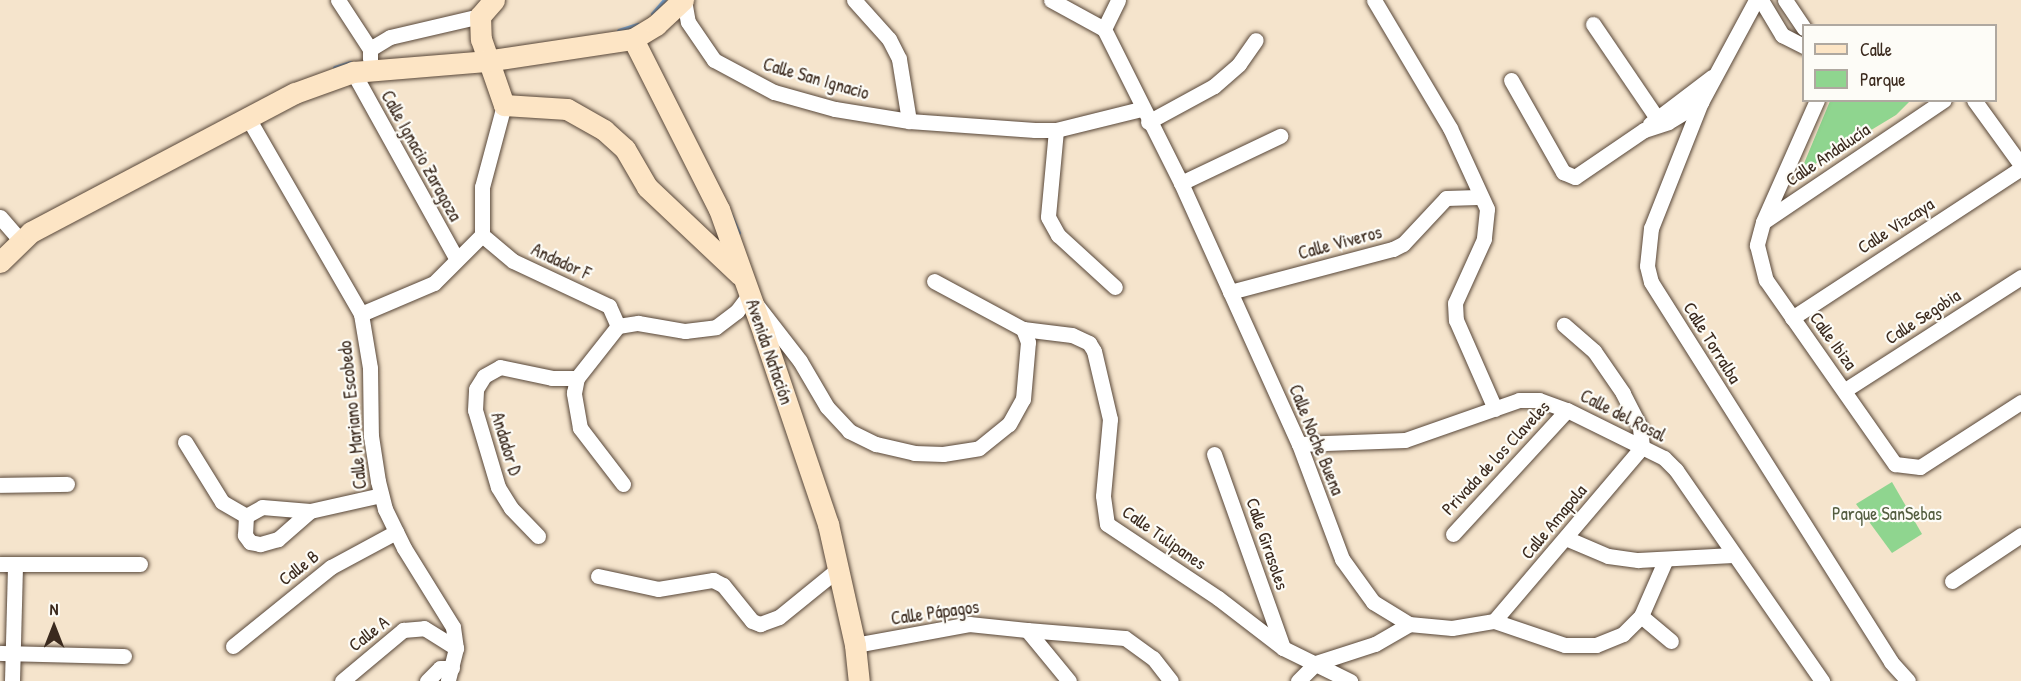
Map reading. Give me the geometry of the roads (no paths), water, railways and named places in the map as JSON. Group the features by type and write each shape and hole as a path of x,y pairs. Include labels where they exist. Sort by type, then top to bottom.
{"street":[{"name":"Calle Ignacio Zaragoza","path":"338,0 364,64 456,258"},
{"path":"364,64 390,37 480,16 494,0"},
{"path":"0,262 20,240 129,179 295,93 364,64 486,61 633,39 656,25 683,0"},
{"name":"Calle San Ignacio","path":"683,0 688,22 698,39 714,60 738,76 774,92 835,109 909,121 1056,130 1144,115 1214,86 1239,64 1256,40"},
{"path":"854,0 889,39 899,59 909,121"},
{"path":"1051,0 1104,29 1118,0"},
{"path":"1374,0 1450,128 1478,197 1487,210 1488,223 1455,303 1456,320 1495,409"},
{"name":"Calle Torralba","path":"1756,0 1701,102 1651,228 1647,266 1651,282 1892,662 1908,681"},
{"path":"1761,0 1782,35 1802,45"},
{"path":"1785,0 1802,26"},
{"path":"361,315 434,283 456,258 482,235 482,187 504,105 486,61 480,16"},
{"path":"1593,24 1657,118"},
{"name":"Calle Noche Buena","path":"1104,29 1144,115 1181,183 1299,444 1337,548 1355,580 1373,602 1409,624 1452,628 1494,621 1565,645 1596,645 1623,634 1641,616 1665,561"},
{"name":"Avenida Natación","path":"633,39 719,209 828,524 855,645 859,681"},
{"path":"1511,80 1563,172 1570,176 1577,176 1644,130 1715,75"},
{"path":"1644,130 1668,122 1701,102"},
{"name":"Calle Ibiza","path":"1816,102 1763,222 1758,260 1766,280 1895,464 1908,469 1920,467 2021,402"},
{"name":"Calle Andalucía","path":"1763,222 1941,102"},
{"path":"1975,102 2021,166"},
{"path":"504,105 567,110 604,130 625,149 648,187 746,286 800,361 827,407 849,430 876,444 914,453 972,452 1009,424 1023,399 1029,363 1023,329"},
{"name":"Calle Mariano Escobedo","path":"249,118 361,315 370,368 371,436 381,495 396,532 453,627 456,648 450,674"},
{"path":"1056,130 1048,217 1058,235 1115,287"},
{"path":"1181,183 1280,136"},
{"name":"Calle Vizcaya","path":"1792,318 2021,166"},
{"name":"Calle Viveros","path":"1230,292 1393,249 1402,244 1446,198 1478,197"},
{"path":"0,217 20,240"},
{"name":"Andador F","path":"482,235 513,261 609,306 618,326"},
{"name":"Calle Segobia","path":"1845,390 2021,277"},
{"name":"Calle Tulipanes","path":"934,281 1023,329 1072,335 1089,343 1094,351 1110,419 1103,496 1107,524 1218,598 1282,648 1350,681"},
{"path":"623,484 580,429 574,393 577,378 618,326 638,323 685,331 716,327 737,311 746,286"},
{"path":"1564,325 1594,351 1623,393 1640,427 1642,447"},
{"name":"Andador D","path":"538,536 511,508 498,487 475,410 476,389 484,376 500,367 552,378 577,378"},
{"name":"Calle del Rosal","path":"1299,444 1405,440 1519,400 1539,400 1567,410 1664,458 1677,470 1733,555 1822,681"},
{"name":"Privada de los Claveles","path":"1453,534 1567,410"},
{"path":"185,442 222,502 246,516"},
{"name":"Calle Amapola","path":"1494,621 1568,539 1642,447"},
{"name":"Calle Girasoles","path":"1214,453 1282,648"},
{"path":"0,485 67,484"},
{"path":"246,516 262,507 277,506 310,511 381,495"},
{"path":"246,516 245,535 250,542 261,544 278,539 310,511"},
{"name":"Calle B","path":"233,646 331,567 396,532"},
{"path":"1952,581 2021,535"},
{"path":"1568,539 1608,556 1665,561 1733,555"},
{"path":"12,681 7,653 8,565 140,564"},
{"path":"598,576 658,589 674,590 713,580 723,585 752,621 760,624 779,617 838,569"},
{"path":"1641,616 1671,641"},
{"name":"Calle Pápagos","path":"855,645 969,624 1125,638 1153,658 1171,681"},
{"path":"1298,681 1316,663 1375,644 1409,624"},
{"name":"Calle A","path":"342,681 403,630 424,628 456,648"},
{"path":"1027,630 1069,681"},
{"path":"7,653 124,656"},
{"path":"427,681 440,668 450,674"}],"waterway":[{"path":"653,14 665,0"},
{"path":"619,31 638,25"},
{"path":"335,68 350,63"},
{"path":"731,215 739,233"}],"park label":[{"name":"Parque SanSebas","path":"1887,514"}]}
